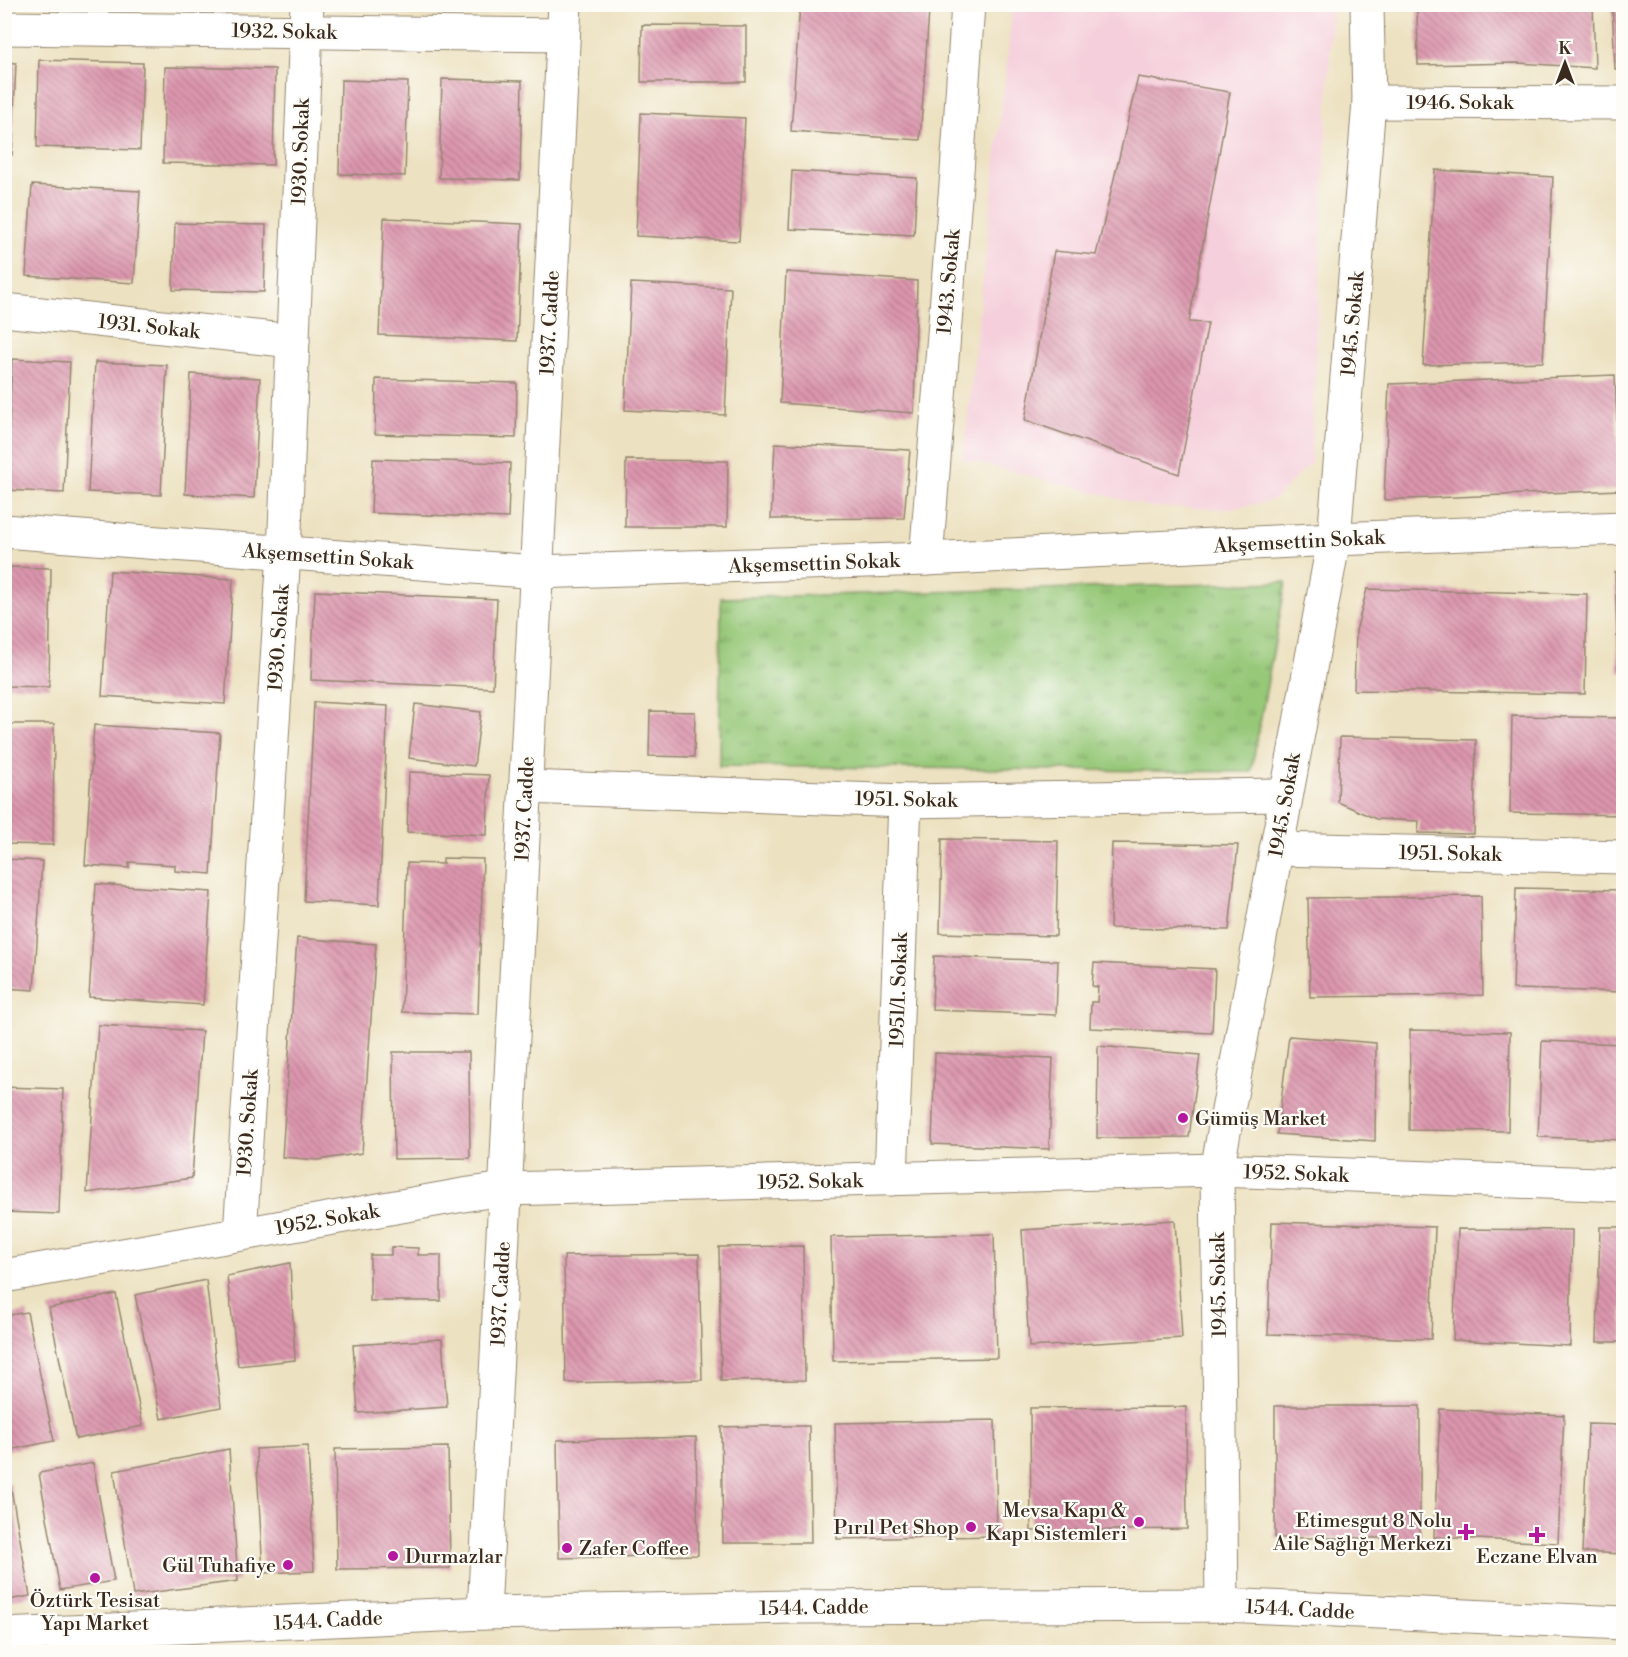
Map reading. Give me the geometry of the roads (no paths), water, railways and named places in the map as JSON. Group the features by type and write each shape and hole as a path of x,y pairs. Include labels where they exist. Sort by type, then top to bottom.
{"street":[{"name":"1943. Sokak","path":"926,559 968,4"},
{"name":"1945. Sokak","path":"1222,1605 1217,1170 1334,539 1369,102 1367,4"},
{"name":"1932. Sokak","path":"4,28 306,18 564,20"},
{"name":"1930. Sokak","path":"240,1234 284,554 306,18"},
{"name":"1937. Cadde","path":"484,1613 564,20"},
{"name":"1946. Sokak","path":"1369,102 1623,103"},
{"name":"1931. Sokak","path":"4,310 293,341"},
{"name":"Akşemsettin Sokak","path":"4,531 536,572 926,559 1334,539 1623,528"},
{"name":"1951. Sokak","path":"525,787 905,801 1286,795"},
{"name":"1951/1. Sokak","path":"891,1179 905,801"},
{"name":"1951. Sokak","path":"1276,849 1623,857"},
{"name":"1952. Sokak","path":"4,1276 505,1189 1217,1170 1623,1185"},
{"name":"1544. Cadde","path":"4,1635 484,1613 805,1606 1222,1605 1623,1623"}],"place":[{"name":"Gümüş Market","path":"1183,1118"},
{"name":"Mevsa Kapı & Kapı Sistemleri","path":"1139,1522"},
{"name":"Pırıl Pet Shop","path":"971,1527"},
{"name":"Etimesgut 8 Nolu Aile Sağlığı Merkezi","path":"1466,1532"},
{"name":"Eczane Elvan","path":"1537,1535"},
{"name":"Zafer Coffee","path":"567,1548"},
{"name":"Durmazlar","path":"393,1556"},
{"name":"Gül Tuhafiye","path":"288,1565"},
{"name":"Öztürk Tesisat Yapı Market","path":"95,1578"}]}
